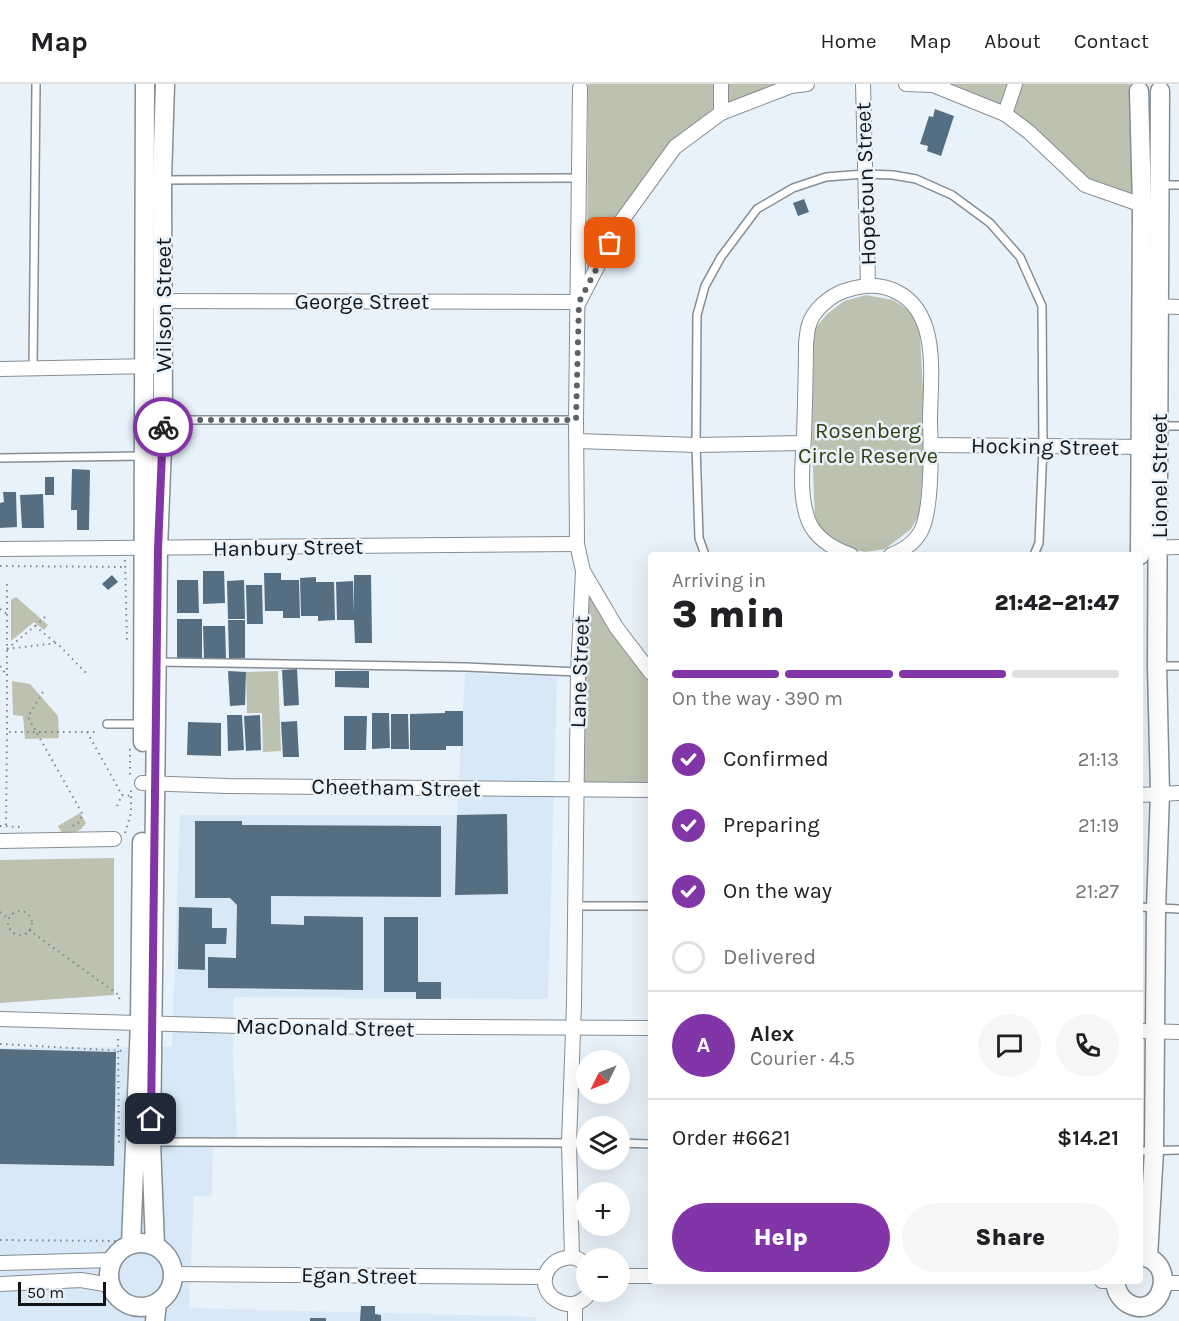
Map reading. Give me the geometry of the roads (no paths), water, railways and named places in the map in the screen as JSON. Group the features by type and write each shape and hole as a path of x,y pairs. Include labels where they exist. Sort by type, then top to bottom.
{"street":[{"name":"Wilson Street","path":"145,84 144,456 157,662 142,788 146,1023 143,1142 155,1245"},
{"name":"Wilson Street","path":"150,724 151,549 164,420 162,180 165,84"},
{"path":"721,84 721,112"},
{"path":"579,302 620,223 675,147 721,112 791,86 807,84"},
{"name":"Hopetoun Street","path":"863,84 868,285"},
{"path":"906,84 933,85 1005,114 1029,132 1085,185 1142,205"},
{"path":"1005,114 1015,84"},
{"name":"Lane Street","path":"572,1257 569,1143 574,1029 578,672 583,571 577,544 576,420 580,85"},
{"path":"1135,88 1150,93 1164,87"},
{"name":"Lionel Street","path":"1144,1257 1148,908 1160,793 1157,666 1160,307 1170,185 1164,87"},
{"name":"Lionel Street","path":"1135,88 1142,205 1140,552"},
{"path":"842,552 831,548 810,524 804,506 803,443 809,324 830,298 847,290 868,285 888,288 905,297 920,312 929,338 931,445 926,517 915,541 896,552"},
{"name":"George Street","path":"145,302 164,300 579,302"},
{"path":"1141,305 1179,307"},
{"path":"0,369 164,366"},
{"path":"577,441 696,444 803,443"},
{"name":"Hocking Street","path":"931,445 1159,447"},
{"name":"Hanbury Street","path":"0,549 577,544"},
{"path":"1140,552 1158,547 1179,547"},
{"path":"583,571 616,627 648,669"},
{"name":"Cheetham Street","path":"142,788 648,790"},
{"path":"1143,795 1179,793"},
{"path":"0,841 114,839"},
{"name":"MacDonald Street","path":"0,1019 240,1026 648,1028"},
{"path":"1147,1032 1179,1032"},
{"name":"Wilson Street","path":"125,1242 143,1142"},
{"path":"125,1242 155,1245 168,1257 174,1274 170,1291 156,1312 149,1306 134,1314 115,1294 110,1285 112,1260 125,1242"},
{"path":"1115,1284 1122,1300 1134,1314 1140,1308 1153,1313 1173,1283 1155,1260 1144,1257"},
{"path":"576,1258 563,1258 555,1262 545,1277 547,1292 555,1301 567,1305 581,1302"},
{"path":"0,1263 112,1260"},
{"name":"Egan Street","path":"174,1274 545,1277"},
{"path":"630,1276 648,1276"},
{"path":"0,1284 81,1280 110,1285"},
{"path":"575,1305 575,1321"}],"lane":[{"path":"33,368 36,84"},
{"path":"704,552 699,538 696,444 697,315 705,286 721,257 757,209 793,188 825,177 864,174 916,178 952,195 990,223 1020,257 1042,306 1043,446 1039,543 1035,552"},
{"path":"162,180 579,177"},
{"path":"164,420 576,420"},
{"path":"1159,426 1179,426"},
{"path":"0,458 144,456"},
{"path":"157,662 454,666 578,672"},
{"path":"1157,666 1179,666"},
{"path":"107,724 150,724"},
{"path":"576,906 648,906"},
{"path":"1148,908 1179,909"},
{"path":"143,1142 576,1143"},
{"path":"630,1143 648,1144"},
{"path":"1147,1150 1179,1150"}],"park label":[{"name":"Rosenberg Circle Reserve","path":"868,442"}]}
